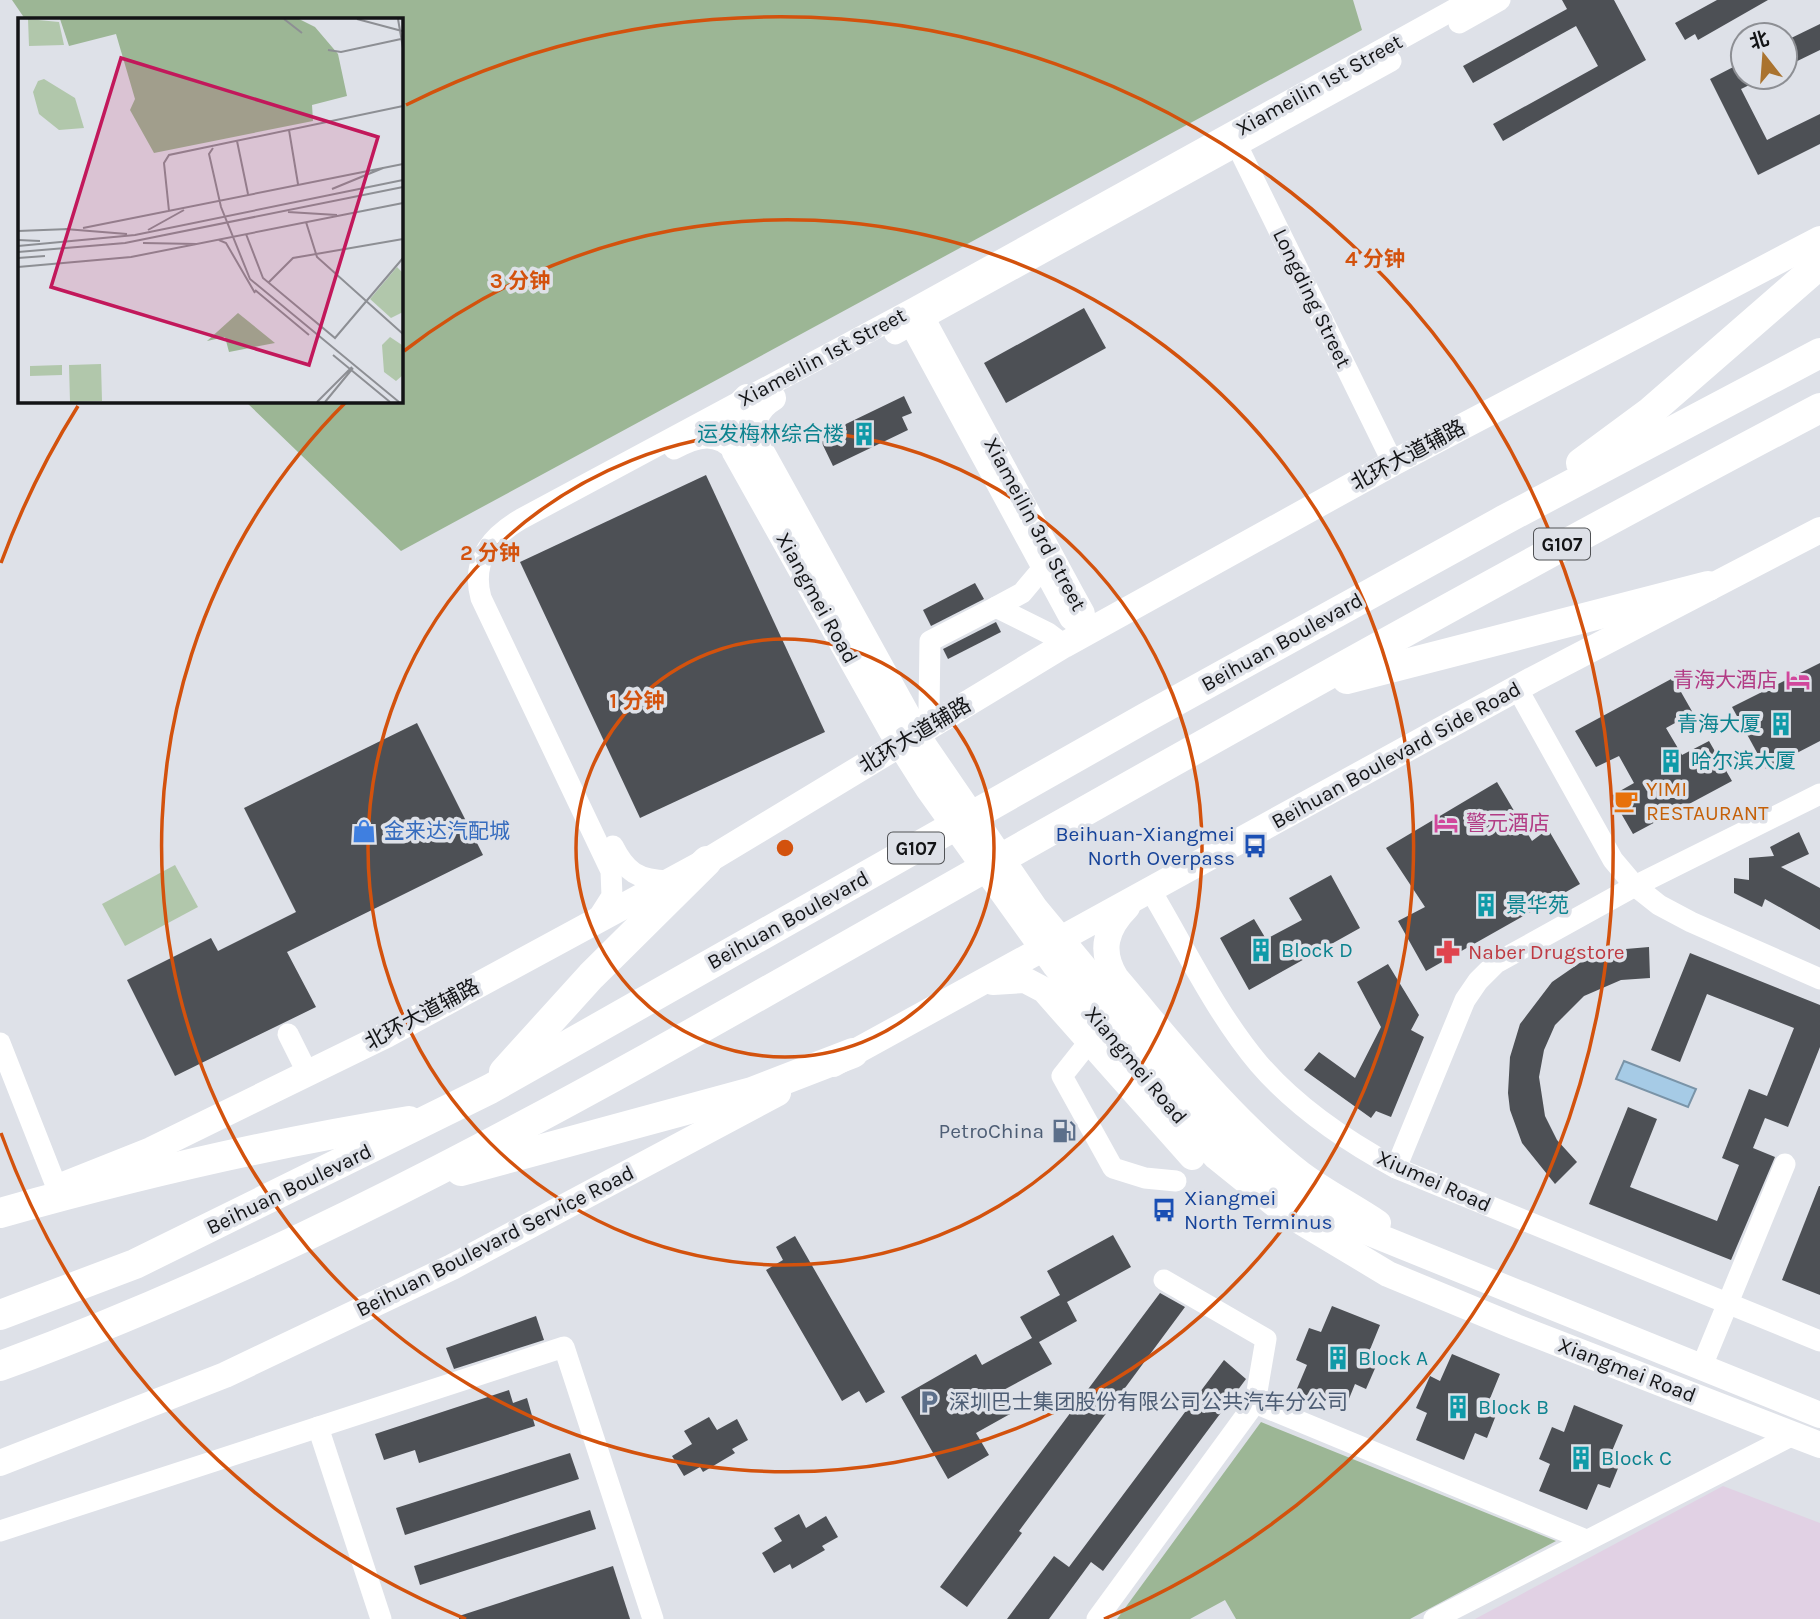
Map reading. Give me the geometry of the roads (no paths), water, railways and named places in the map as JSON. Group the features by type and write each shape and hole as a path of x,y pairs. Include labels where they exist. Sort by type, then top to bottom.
{"highway":[{"path":"1504,520 1650,412 1820,264"},
{"name":"Beihuan Boulevard","path":"0,1315 135,1264 489,1089 1145,718 1504,520 1820,354"},
{"name":"G107","path":"0,1366 113,1325 236,1269 598,1087 1548,551 1820,408"},
{"path":"1309,688 1708,586"},
{"path":"489,1089 591,976 707,861"},
{"path":"390,1192 752,1092 853,1053"},
{"path":"0,1211 156,1170 284,1141 437,1116"},
{"path":"0,1301 135,1264"},
{"path":"0,1387 113,1325"}],"main road":[{"name":"北环大道辅路","path":"0,1211 150,1150 386,1035 707,861 1064,645 1393,463 1820,239"},
{"name":"Xiangmei Road","path":"760,398 736,409 730,426 903,751 1009,904 1177,1116 1216,1157 1340,1221 1820,1415"},
{"name":"Beihuan Boulevard Side Road","path":"976,986 1517,688 1708,586 1820,530"},
{"path":"1143,895 1113,923 1106,938 1108,962 1116,978 1201,1079 1256,1134 1302,1175 1367,1215 1405,1248"},
{"path":"1070,1019 1070,996 1076,985 1101,976 1116,978"},
{"path":"976,986 1010,980 1034,983 1070,1019 1200,1167 1251,1209 1302,1242 1337,1260 1388,1274"},
{"name":"Beihuan Boulevard Service Road","path":"0,1463 225,1375 452,1267 976,986"},
{"name":"Xiangmei Road","path":"1263,1183 1341,1248 1388,1274 1516,1327 1820,1445"}],"street":[{"name":"Xiameilin 1st Street","path":"617,869 487,613 478,584 480,562 486,548 502,530 917,318 1234,140 1471,0"},
{"name":"Xiameilin 1st Street","path":"1234,140 1500,0"},
{"name":"Longding Street","path":"1234,140 1393,463"},
{"name":"Xiameilin 3rd Street","path":"917,318 1070,620 1088,633"},
{"name":"Xiameilin 3rd Street","path":"917,318 1084,612 1088,633"},
{"path":"598,918 612,896 617,869 496,606 490,588 491,566 498,551 519,533 688,442 715,438 747,457"},
{"path":"932,725 929,709 930,641 1022,593 1042,568"},
{"path":"996,607 1048,633 1064,645"},
{"path":"1517,688 1613,860 1635,886 1659,905 1691,922 1820,979"},
{"path":"1396,1168 1465,1000 1478,981 1506,956 1635,886 1820,794"},
{"path":"617,869 648,881 668,881"},
{"name":"Xiumei Road","path":"1143,895 1260,1065 1318,1118 1352,1144 1396,1168 1820,1341"},
{"path":"288,1034 308,1074"},
{"path":"0,1042 57,1188"},
{"path":"1088,1042 1062,1076 1114,1168 1145,1178 1176,1181"},
{"path":"1702,1366 1785,1164"},
{"path":"1097,1619 1255,1403 1266,1339 1164,1280"},
{"path":"0,1531 564,1347 653,1619"},
{"path":"1255,1403 1586,1540"},
{"path":"318,1427 381,1619"},
{"path":"1434,1619 1795,1434"}],"water":[{"path":"1624,1061 1696,1089 1688,1107 1616,1079"}],"place":[{"name":"运发梅林综合楼","path":"864,434"},
{"name":"青海大酒店","path":"1798,680"},
{"name":"青海大厦","path":"1781,724"},
{"name":"哈尔滨大厦","path":"1671,761"},
{"name":"YIMI RESTAURANT","path":"1626,801"},
{"name":"警元酒店","path":"1446,823"},
{"name":"金来达汽配城","path":"364,831"},
{"name":"Beihuan-Xiangmei North Overpass","path":"1255,846"},
{"name":"景华苑","path":"1486,905"},
{"name":"Block D","path":"1261,950"},
{"name":"Naber Drugstore","path":"1448,952"},
{"name":"PetroChina","path":"1064,1131"},
{"name":"Xiangmei North Terminus","path":"1164,1210"},
{"name":"Block A","path":"1338,1358"},
{"name":"深圳巴士集团股份有限公司公共汽车分公司","path":"929,1402"},
{"name":"Block B","path":"1458,1407"},
{"name":"Block C","path":"1581,1458"}]}
